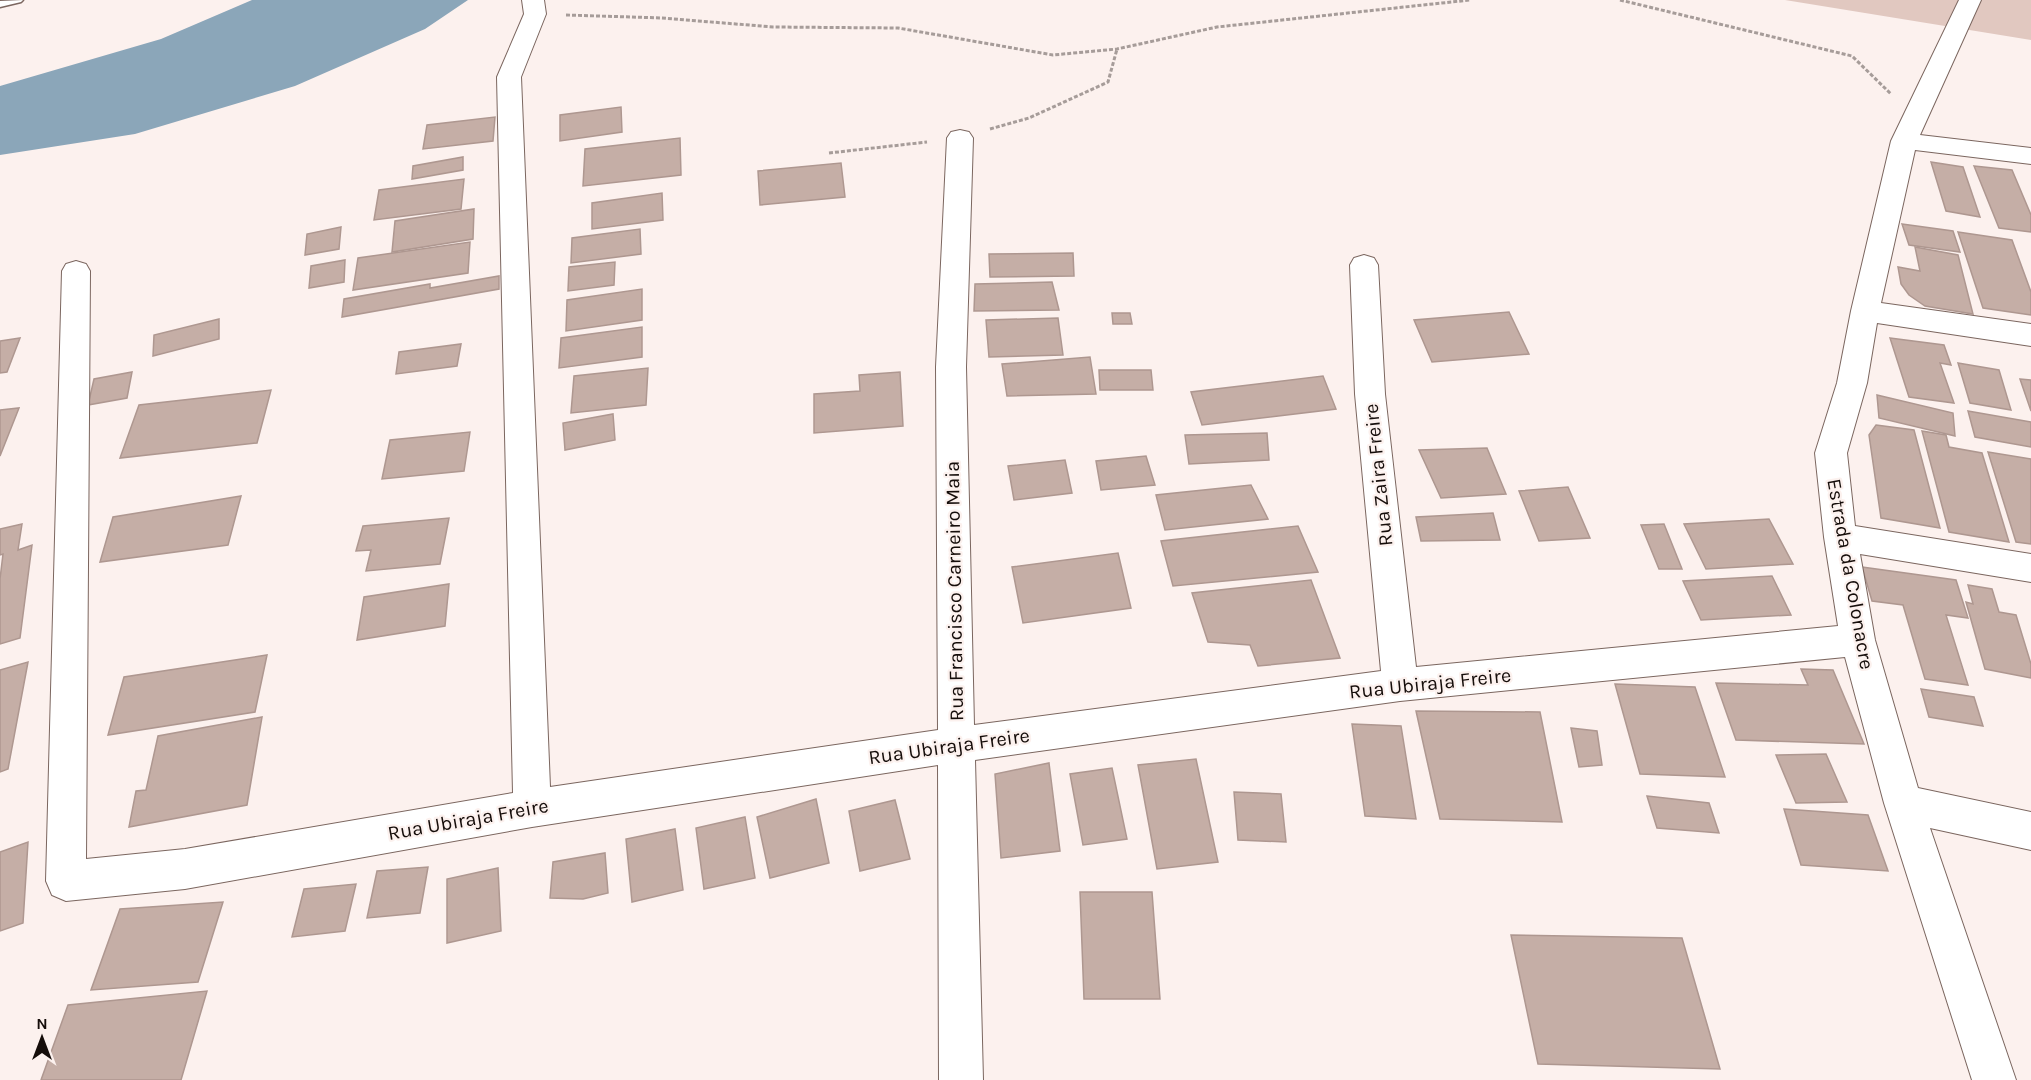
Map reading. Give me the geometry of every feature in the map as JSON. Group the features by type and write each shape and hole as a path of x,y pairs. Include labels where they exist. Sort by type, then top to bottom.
{"street":[{"name":"Estrada da Colonacre","path":"1970,0 1904,141 1865,311 1852,383 1831,453 1840,537 1858,640 1903,803 1994,1080"},
{"path":"532,808 509,78 534,7"},
{"name":"Rua Francisco Carneiro Maia","path":"960,138 951,367 961,1080"},
{"path":"1904,141 2031,156"},
{"name":"Rua Zaira Freire","path":"1364,265 1370,394 1400,685"},
{"name":"Rua Ubiraja Freire","path":"76,271 66,881 184,869 532,808 956,745 1400,685 1858,640"},
{"path":"1865,311 2031,335"},
{"path":"1840,537 2031,568"},
{"path":"1903,803 2031,831"}],"lane":[{"path":"0,4 17,0"}],"path":[{"path":"534,7 773,27 898,28 1053,55 1117,49 1217,27 1470,0"},
{"path":"1620,0 1852,56 1890,92 1904,141"}],"shaded area":[{"path":"1785,0 2031,0 2031,40"}],"water":[{"path":"252,0 468,0 425,29 295,86 135,134 0,155 0,86 161,39"}],"building":[{"path":"621,107 622,132 560,141 560,115"},
{"path":"495,117 493,141 423,149 427,125"},
{"path":"680,138 681,175 583,186 585,149"},
{"path":"463,157 463,170 412,179 413,166"},
{"path":"1931,162 1963,167 1980,217 1946,211"},
{"path":"841,163 845,197 760,205 758,171"},
{"path":"1974,166 2012,170 2031,215 2031,232 1999,228"},
{"path":"464,179 461,209 374,220 379,190"},
{"path":"662,193 663,220 592,229 592,203"},
{"path":"474,209 473,239 392,252 395,221"},
{"path":"1902,224 1953,231 1960,252 1909,245"},
{"path":"341,227 339,249 305,255 307,234"},
{"path":"640,229 641,254 571,263 572,238"},
{"path":"1958,232 2012,240 2031,292 2031,315 1983,308"},
{"path":"470,242 468,273 353,290 358,258"},
{"path":"1915,247 1958,255 1973,314 1925,306 1909,295 1901,284 1898,267 1920,271"},
{"path":"1073,253 1074,276 990,277 989,254"},
{"path":"345,260 344,282 309,288 311,266"},
{"path":"615,262 614,285 568,291 569,267"},
{"path":"499,276 499,289 342,317 344,299 430,284 430,288"},
{"path":"1052,282 1059,310 974,311 975,284"},
{"path":"642,289 642,320 566,331 567,300"},
{"path":"1509,312 1529,354 1432,362 1414,320"},
{"path":"1112,313 1130,313 1132,324 1113,324"},
{"path":"1058,318 1063,355 989,357 986,320"},
{"path":"219,319 219,339 153,356 154,335"},
{"path":"642,327 642,357 559,368 561,338"},
{"path":"20,338 7,372 0,373 0,341"},
{"path":"1890,338 1944,345 1951,365 1940,363 1954,403 1909,397"},
{"path":"461,344 457,366 396,374 399,352"},
{"path":"1090,357 1096,394 1007,396 1002,364"},
{"path":"1958,363 1999,370 2011,410 1970,403"},
{"path":"648,368 646,405 571,413 574,376"},
{"path":"1099,370 1151,370 1153,390 1100,390"},
{"path":"132,372 127,398 88,405 94,379"},
{"path":"900,372 903,426 814,433 814,394 860,391 859,375"},
{"path":"1323,376 1336,409 1202,425 1191,392"},
{"path":"2020,379 2031,380 2031,411"},
{"path":"271,390 257,443 120,458 139,405"},
{"path":"1877,395 1953,413 1955,436 1879,418"},
{"path":"19,408 0,456 0,410"},
{"path":"1968,411 2031,422 2031,447 1975,437"},
{"path":"613,414 615,440 565,450 563,423"},
{"path":"1876,425 1914,430 1940,528 1881,518 1869,435"},
{"path":"1922,431 1946,435 1949,447 1982,453 2009,542 1949,532"},
{"path":"470,432 464,471 382,479 390,440"},
{"path":"1267,433 1269,460 1189,464 1185,435"},
{"path":"1487,448 1506,494 1441,498 1419,450"},
{"path":"1988,452 2031,459 2031,544 2016,542"},
{"path":"1146,456 1155,485 1101,490 1096,461"},
{"path":"1065,460 1072,493 1014,500 1008,466"},
{"path":"1251,485 1268,519 1165,530 1156,495"},
{"path":"1568,487 1590,538 1539,541 1519,491"},
{"path":"241,496 228,545 100,562 113,517"},
{"path":"1493,513 1500,540 1421,541 1416,517"},
{"path":"449,518 440,564 366,571 371,550 356,551 363,526"},
{"path":"1769,519 1793,564 1706,569 1684,524"},
{"path":"22,524 18,550 32,545 20,638 0,644 0,579 3,554 0,555 0,529"},
{"path":"1664,524 1682,569 1659,569 1641,525"},
{"path":"1298,526 1318,572 1173,586 1161,541"},
{"path":"1118,553 1131,608 1023,623 1012,567"},
{"path":"1862,567 1956,580 1968,618 1946,615 1968,685 1925,679 1903,605 1872,601"},
{"path":"1772,576 1791,615 1701,620 1683,581"},
{"path":"1311,580 1340,658 1258,666 1250,645 1208,642 1192,593"},
{"path":"449,584 445,626 357,640 364,597"},
{"path":"1968,585 1992,589 1999,612 2016,615 2031,664 2031,678 1985,669 1966,602 1973,604"},
{"path":"267,655 255,712 108,735 124,677"},
{"path":"28,662 8,769 0,772 0,670"},
{"path":"1801,669 1833,670 1864,744 1736,740 1716,683 1808,685"},
{"path":"1615,684 1695,687 1725,777 1640,774"},
{"path":"1921,689 1974,697 1983,726 1929,717"},
{"path":"1416,711 1540,712 1562,822 1440,819"},
{"path":"262,717 247,805 129,827 136,791 146,790 158,736"},
{"path":"1352,724 1401,726 1416,819 1365,816"},
{"path":"1571,728 1597,731 1602,765 1579,767"},
{"path":"1826,754 1847,802 1796,803 1776,755"},
{"path":"1196,759 1218,862 1157,869 1138,765"},
{"path":"1049,763 1060,851 1001,858 995,774"},
{"path":"1112,768 1127,839 1083,845 1070,774"},
{"path":"1234,792 1281,794 1286,842 1238,840"},
{"path":"1647,796 1709,803 1719,833 1657,828"},
{"path":"816,799 829,863 770,878 757,817"},
{"path":"895,800 910,859 860,871 849,811"},
{"path":"1784,809 1868,815 1888,871 1801,865"},
{"path":"745,817 755,878 704,889 696,828"},
{"path":"675,829 683,890 632,902 626,839"},
{"path":"28,842 23,923 0,931 0,852"},
{"path":"605,853 608,893 583,899 550,898 553,862"},
{"path":"428,867 420,913 367,918 377,871"},
{"path":"498,868 501,931 447,943 447,879"},
{"path":"356,884 345,931 292,937 304,889"},
{"path":"1080,892 1152,892 1160,999 1084,999"},
{"path":"223,902 198,982 91,990 120,909"},
{"path":"1511,935 1682,938 1720,1069 1538,1064"},
{"path":"207,991 181,1080 41,1080 68,1005"}]}
